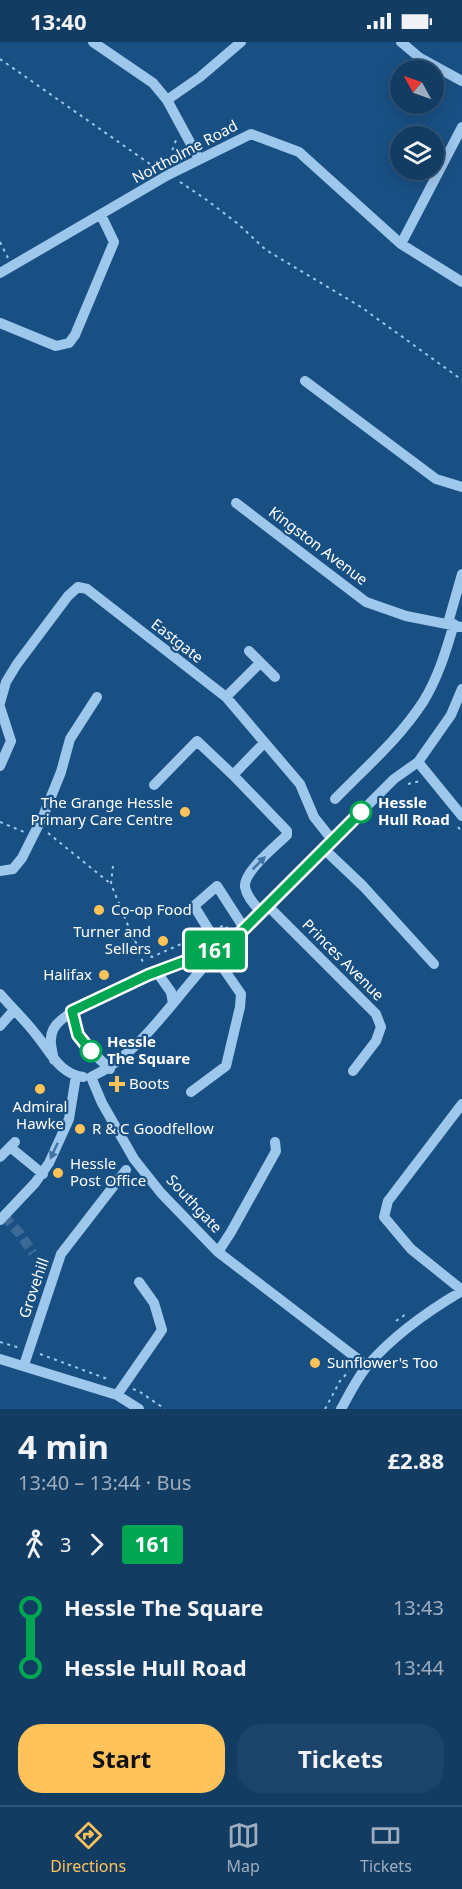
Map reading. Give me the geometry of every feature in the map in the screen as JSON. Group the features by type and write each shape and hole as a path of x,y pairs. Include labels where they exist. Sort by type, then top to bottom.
{"street":[{"path":"93,42 153,83 167,100 199,159"},
{"path":"167,100 200,77 241,42"},
{"path":"401,42 420,58 462,81"},
{"path":"401,244 461,132"},
{"name":"Northolme Road","path":"0,273 168,175 251,134 300,152 401,244 462,282"},
{"path":"0,323 56,346 69,343 75,334 114,242 101,215"},
{"path":"305,381 436,478 462,487"},
{"name":"Kingston Avenue","path":"236,503 366,602 406,616 455,625"},
{"path":"335,799 399,734 423,701 441,665 455,625 462,574"},
{"name":"Eastgate","path":"0,766 11,741 0,705 6,682 68,596 78,587 87,589 226,697 300,784 314,817 333,841"},
{"path":"249,651 275,677"},
{"path":"226,697 260,663"},
{"path":"0,994 37,1035 59,1066 76,1076 91,1077 110,1069 127,1054 217,951 244,928 394,779 418,762 451,715 462,689"},
{"path":"0,871 13,869 22,858 61,772 70,739 98,697"},
{"path":"154,785 197,741 233,776 264,743"},
{"path":"418,762 462,816"},
{"name":"Princes Avenue","path":"233,776 287,831 287,835 247,875 245,886 250,899 264,908 376,1014 381,1027 376,1041 353,1071"},
{"path":"324,849 363,886 434,964"},
{"path":"190,1092 226,1066 240,1008 241,994 194,906 217,886 244,928"},
{"path":"37,1035 54,1027 72,1011 152,973 217,951"},
{"path":"152,973 171,992 173,1003"},
{"path":"0,1026 14,1010"},
{"path":"72,1011 78,1035 110,1069"},
{"path":"54,1027 50,1041 54,1059"},
{"path":"0,1219 43,1174 69,1119 76,1076"},
{"name":"Southgate","path":"91,1077 102,1103 134,1159 161,1193 218,1252 367,1366"},
{"path":"341,1409 367,1366 433,1308 462,1290 411,1249 384,1217 388,1201 462,1104"},
{"path":"218,1252 276,1150 275,1142"},
{"path":"0,1157 13,1144 43,1174"},
{"name":"Grovehill","path":"24,1365 61,1254 126,1170"},
{"path":"117,1395 162,1330 154,1303 139,1282"},
{"path":"0,1359 117,1395 139,1409"}],"path":[{"path":"0,58 150,164 169,160 178,134"},
{"path":"157,161 168,175 213,204 266,250 361,307 462,380"},
{"path":"0,242 12,266"},
{"path":"0,822 26,833 32,823 38,826 111,884 135,941 152,973"},
{"path":"111,884 113,867"},
{"path":"0,1342 28,1350"},
{"path":"37,1353 109,1380"},
{"path":"130,1388 141,1392 165,1409"}],"tunnel":[{"path":"4,1216 33,1253"}],"bus line":[{"name":"161","path":"91,1051 78,1035 72,1011 148,975 220,948 239,934 361,812"}],"place":[{"name":"The Grange Hessle Primary Care Centre","path":"185,812"},
{"name":"Hessle Hull Road","path":"361,812"},
{"name":"Co-op Food","path":"99,910"},
{"name":"Turner and Sellers","path":"163,941"},
{"name":"Halifax","path":"104,975"},
{"name":"Hessle The Square","path":"91,1051"},
{"name":"Boots","path":"117,1084"},
{"name":"Admiral Hawke","path":"40,1089"},
{"name":"R & C Goodfellow","path":"80,1129"},
{"name":"Hessle Post Office","path":"58,1173"},
{"name":"Sunflower's Too","path":"315,1363"}]}
